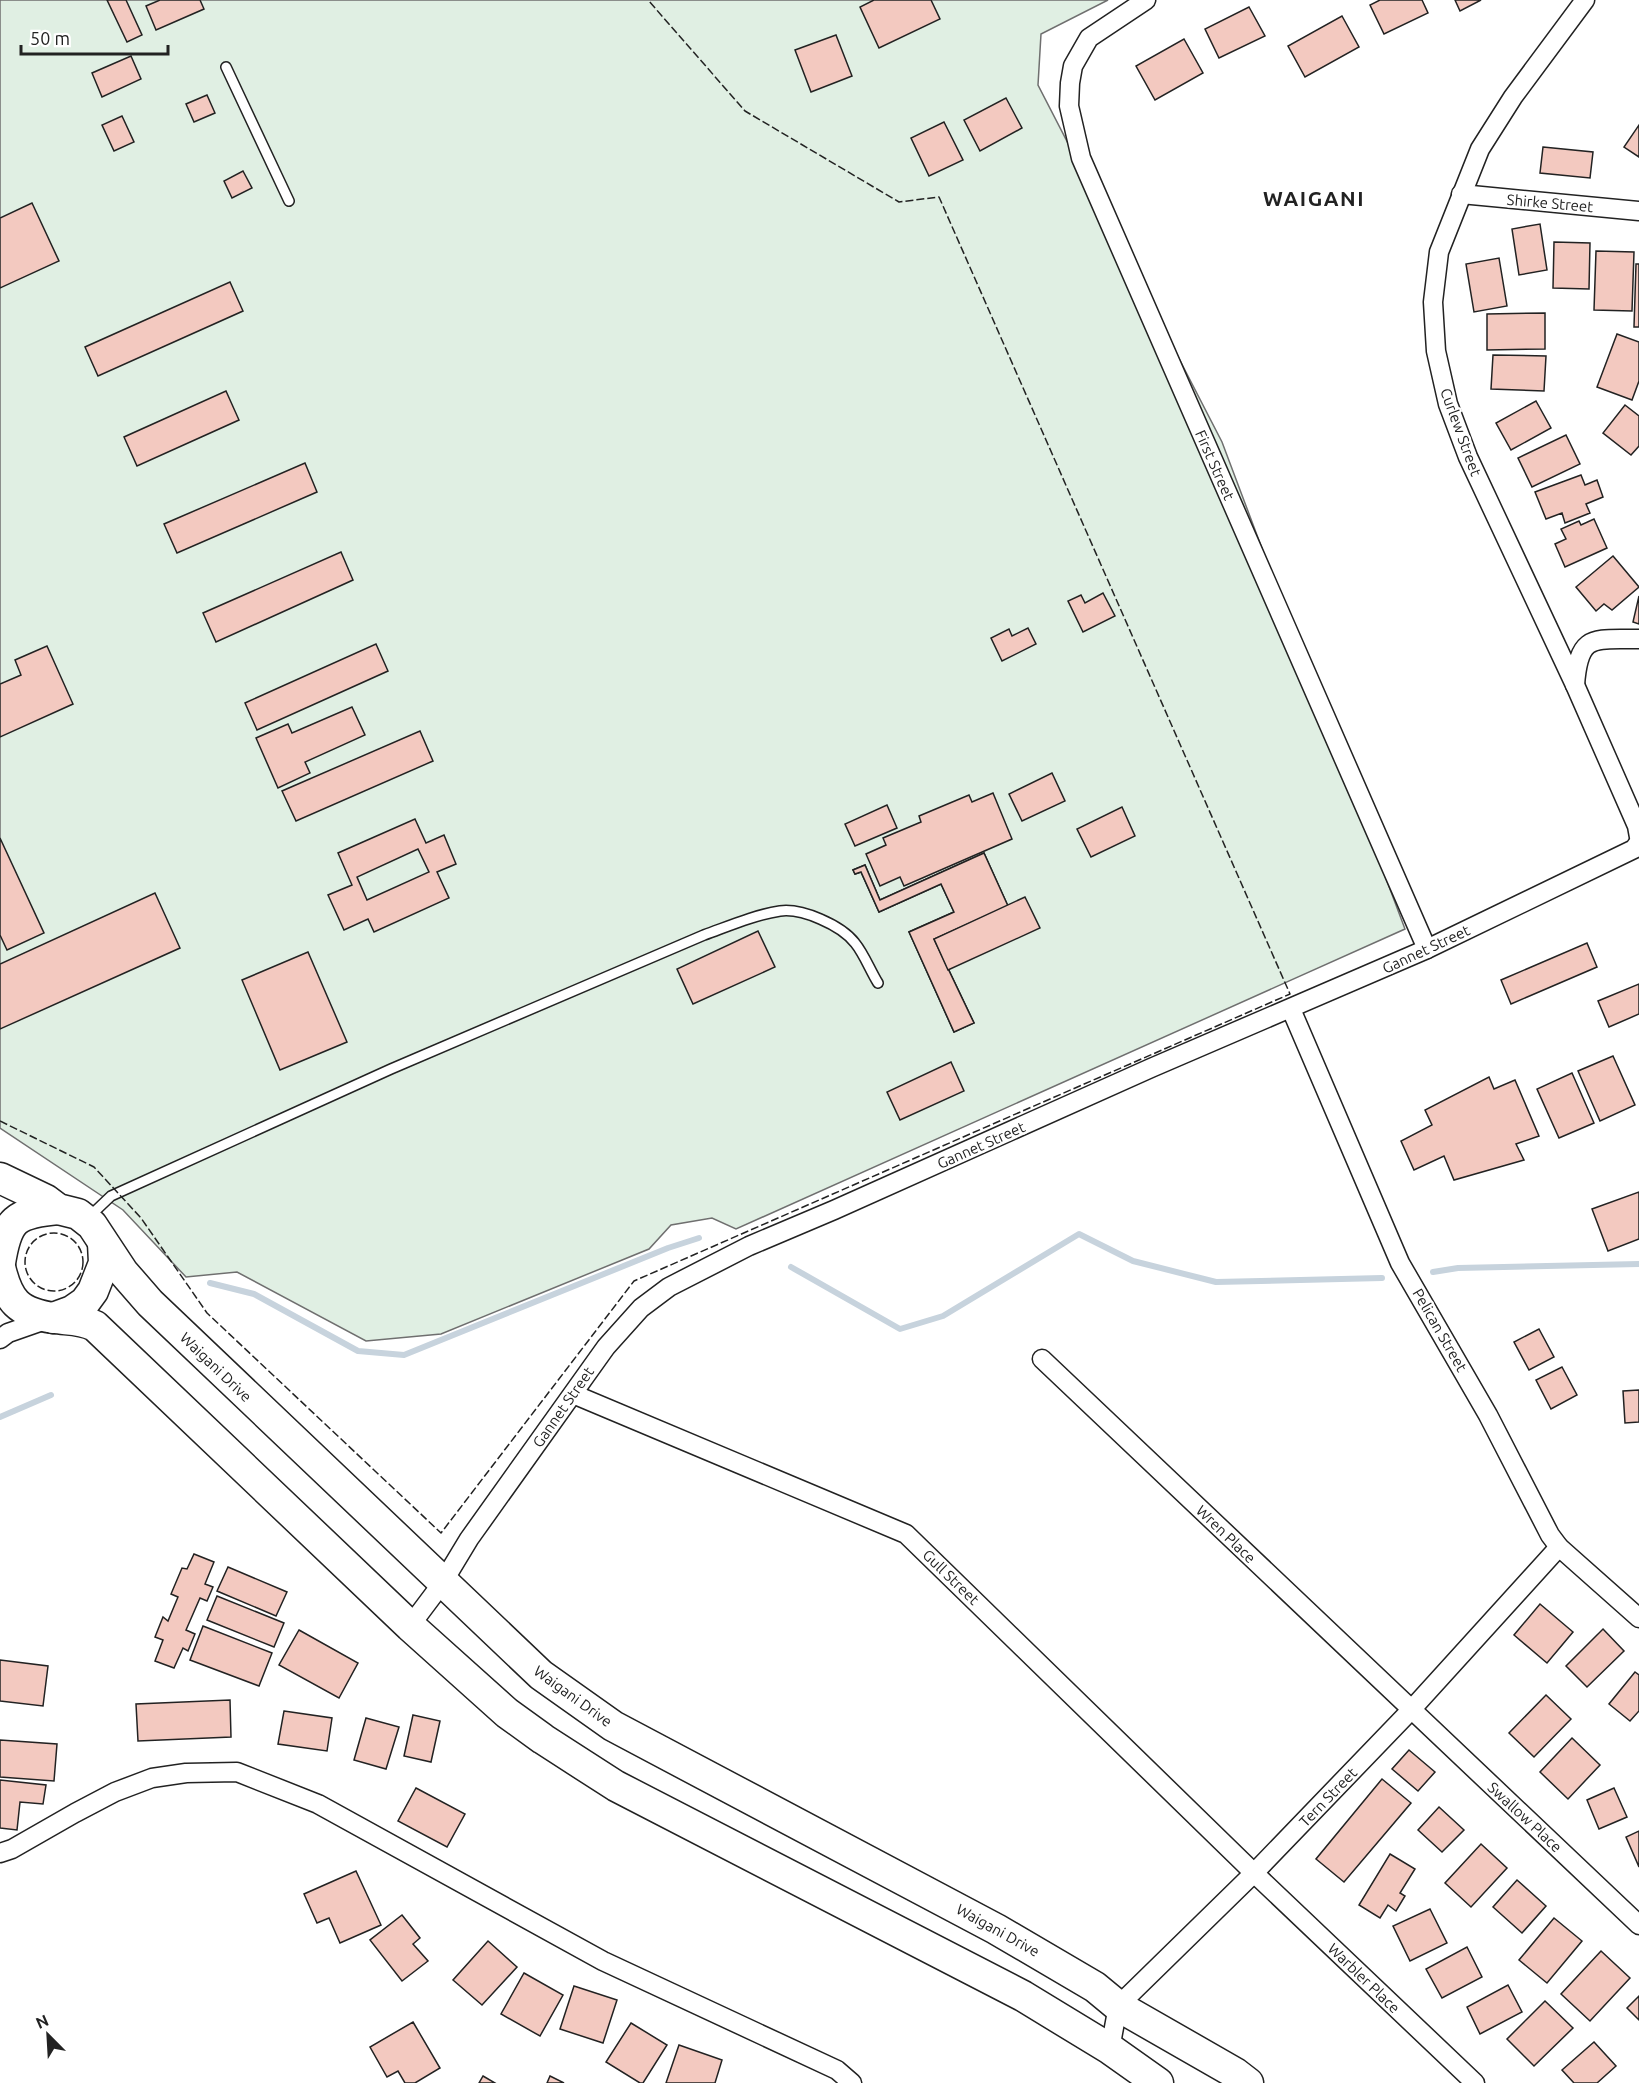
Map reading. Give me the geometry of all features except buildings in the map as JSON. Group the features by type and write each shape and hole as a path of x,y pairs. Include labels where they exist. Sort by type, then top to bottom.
{"highway":[{"path":"0,1178 46,1200 58,1209"},
{"path":"53,1318 72,1311 85,1302 93,1291 104,1263 94,1232 78,1214 58,1209 27,1213 16,1220 7,1233 0,1265 6,1288 15,1303 26,1311 53,1318 80,1321 95,1326 410,1626 507,1713 543,1740 616,1786 1023,1996 1110,2049 1158,2083"},
{"name":"Waigani Drive","path":"94,1232 128,1280 150,1303 541,1675 614,1726 996,1929 1095,1987 1118,2006 1235,2073 1248,2083"}],"street":[{"name":"First Street","path":"1146,0 1089,38 1073,66 1069,106 1081,158 1427,950"},
{"name":"Curlew Street","path":"1585,0 1514,96 1480,149 1439,252 1433,302 1436,351 1448,404 1468,457 1575,685 1637,826 1638,845"},
{"name":"Shirke Street","path":"1461,194 1639,211"},
{"path":"1575,685 1576,662 1591,642 1639,639"},
{"name":"Gannet Street","path":"410,1626 606,1347 641,1308 682,1279 749,1246 1151,1068 1427,950 1638,845"},
{"name":"Pelican Street","path":"1291,1009 1400,1263 1482,1405 1536,1509 1560,1548 1639,1618"},
{"path":"0,1339 53,1318"},
{"name":"Wren Place","path":"1042,1359 1411,1710"},
{"name":"Gull Street","path":"573,1394 906,1534 1254,1873"},
{"name":"Tern Street","path":"1118,2006 1254,1873 1411,1710 1560,1548"},
{"name":"Swallow Place","path":"1411,1710 1639,1925"},
{"path":"0,1853 12,1849 115,1792 152,1778 186,1773 237,1772 318,1804 603,1961 837,2070 852,2083"},
{"name":"Warbler Place","path":"1254,1873 1475,2083"},
{"path":"1110,2049 1118,2006"}],"lane":[{"path":"226,67 289,201"},
{"path":"94,1232 111,1196 391,1070 743,920 782,910 804,914 830,923 838,927 854,942 878,983"}],"green space":[{"path":"0,0 1108,0 1041,34 1038,85 1222,442 1405,929 736,1229 712,1218 671,1225 649,1249 441,1334 366,1341 237,1272 186,1277 123,1210 0,1128"}],"waterway":[{"path":"791,1267 900,1329 943,1316 1079,1234 1133,1261 1216,1282 1382,1278"},
{"path":"210,1283 254,1294 358,1351 404,1355 668,1248 699,1238"},
{"path":"1433,1272 1458,1268 1639,1264"},
{"path":"0,1417 51,1395"}],"fence":[{"path":"0,1121 94,1167 141,1218 207,1313 441,1533 634,1281 1290,994 939,197 899,202 745,111 648,0"},
{"path":"54,1233 70,1238 78,1246 83,1262 78,1278 70,1286 54,1291 38,1286 30,1278 25,1262 30,1246 38,1238 54,1233"}],"district":[{"name":"WAIGANI","path":"1314,198"}]}
